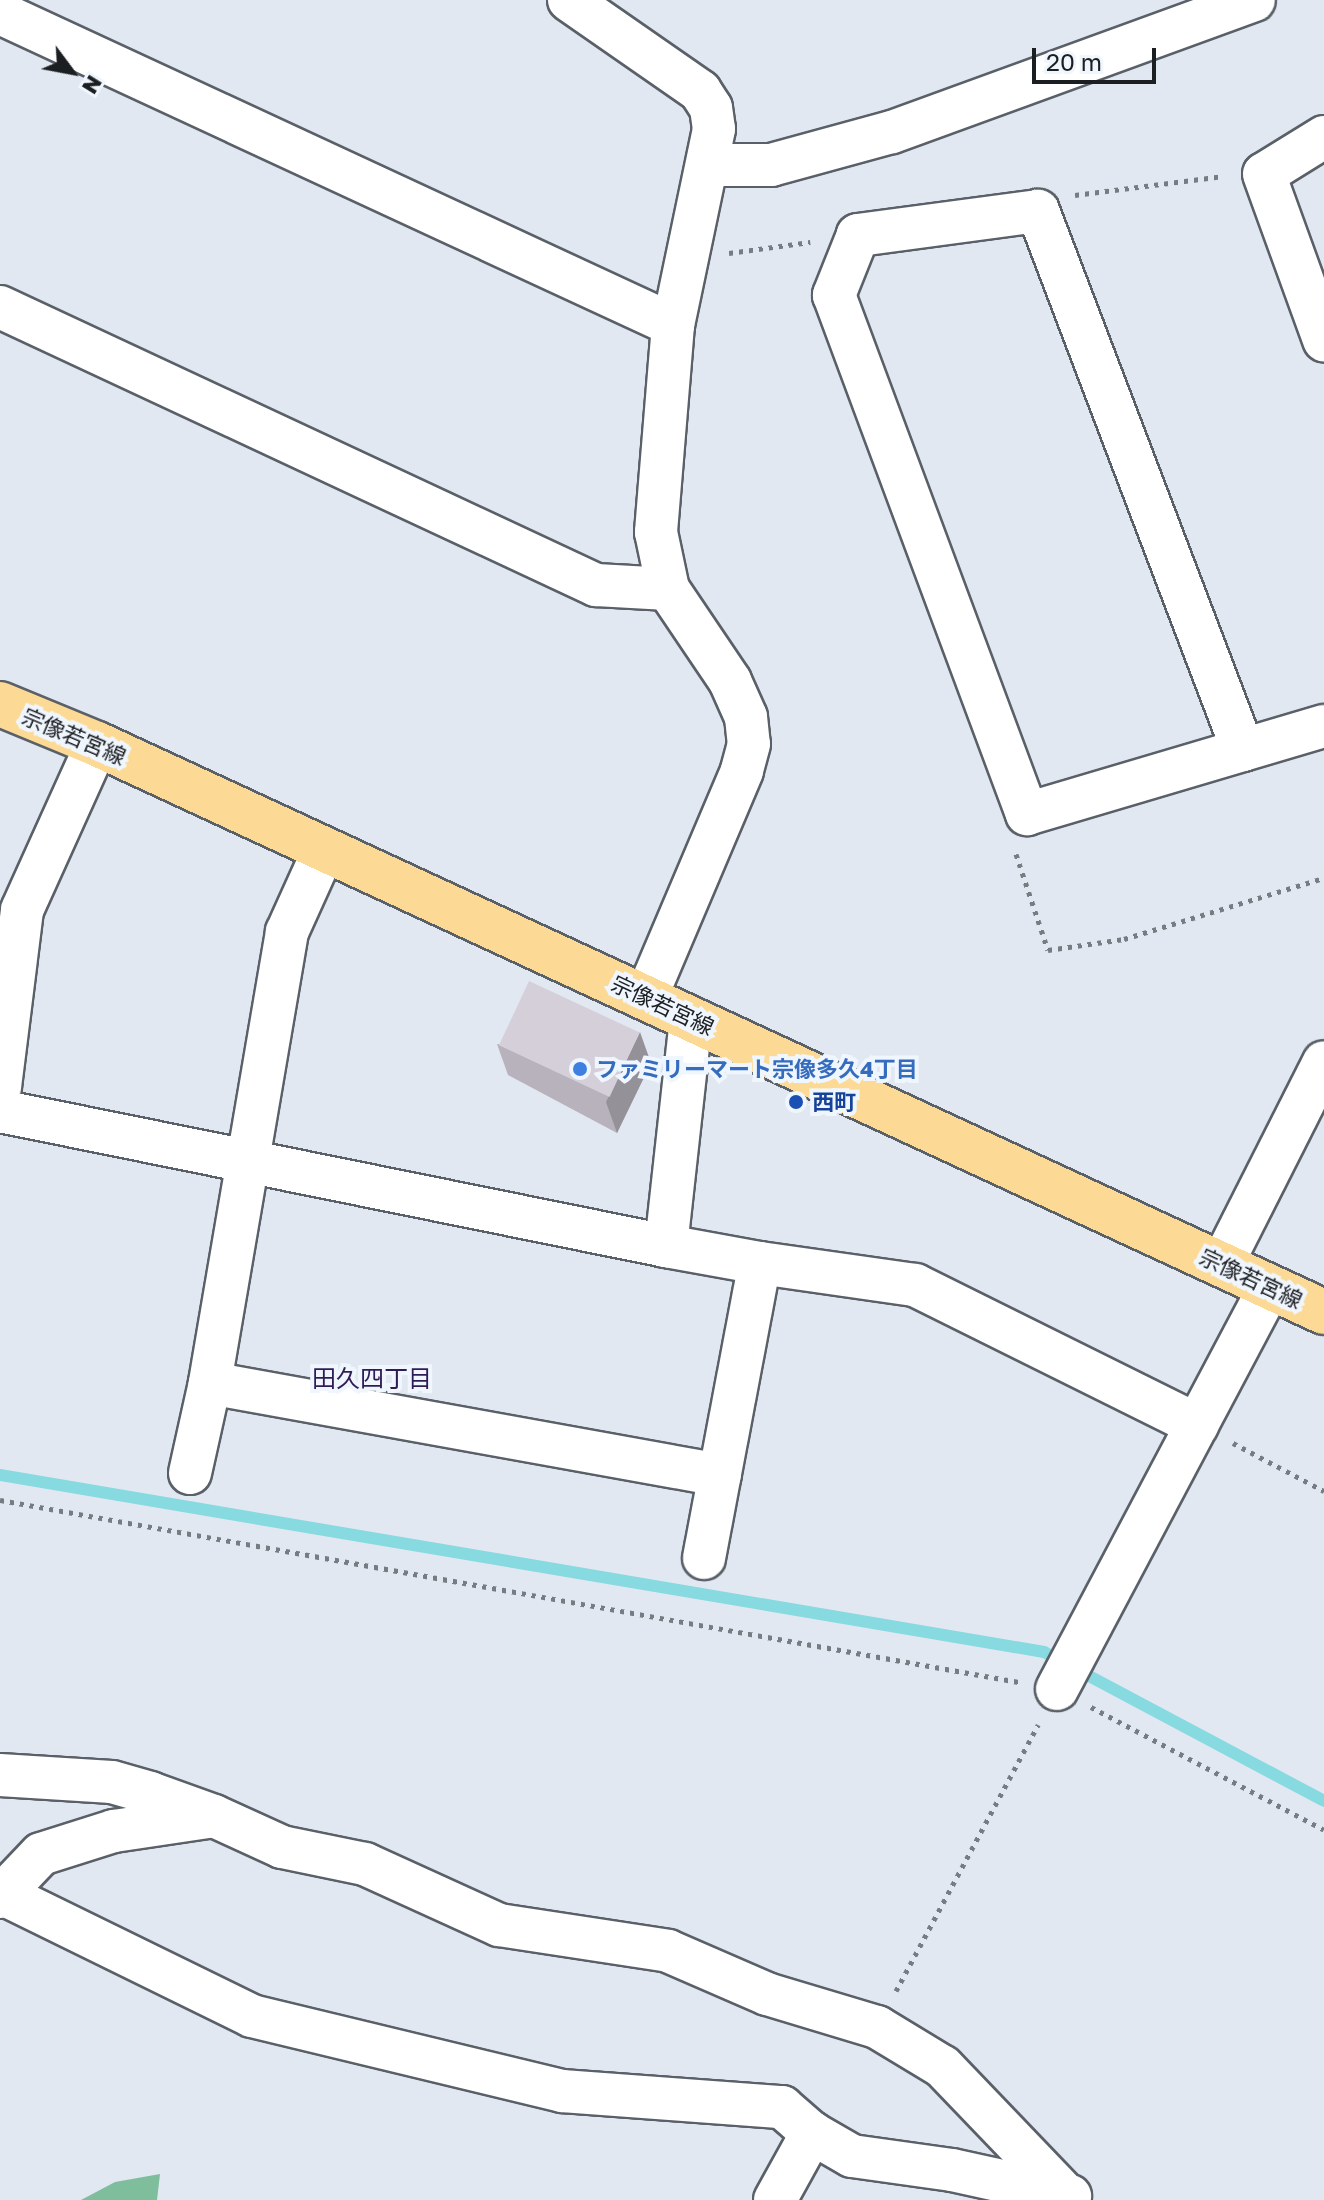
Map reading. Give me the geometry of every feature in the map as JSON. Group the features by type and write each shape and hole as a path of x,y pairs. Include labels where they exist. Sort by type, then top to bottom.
{"main road":[{"name":"宗像若宮線","path":"0,704 97,744 1324,1312"}],"street":[{"path":"569,0 700,91 711,108 714,129 709,165 673,325 656,532 668,589 730,681 746,717 749,744 742,771 646,997"},
{"path":"709,165 771,165 892,132 1254,0"},
{"path":"0,13 673,325"},
{"path":"1324,137 1264,174 1324,340"},
{"path":"1243,750 1038,211 858,235 834,295 1027,814 1243,750 1324,726"},
{"path":"0,307 596,585 668,589"},
{"path":"0,1087 22,910 97,744"},
{"path":"190,1473 210,1383 287,932 324,850"},
{"path":"666,1246 691,1018"},
{"path":"1222,1264 1324,1062"},
{"path":"0,1111 666,1246 915,1285 1197,1425"},
{"path":"704,1558 760,1263"},
{"path":"1057,1689 1270,1287"},
{"path":"210,1383 720,1475"},
{"path":"0,1775 112,1782 214,1816 282,1847 365,1864 499,1925 668,1951 767,1994 877,2027 943,2067 1072,2197"},
{"path":"214,1816 114,1831 41,1854 1,1896 252,2016 562,2091 782,2107 812,2133 852,2156 921,2182 1072,2197"},
{"path":"775,2200 812,2133"}],"path":[{"path":"1038,211 1062,197 1238,174 1264,174"},
{"path":"688,259 858,235"},
{"path":"1027,814 1007,827 1048,950 1124,939 1324,878"},
{"path":"1197,1425 1324,1491"},
{"path":"0,1500 1057,1689 1324,1830"},
{"path":"877,2027 1057,1689"}],"green space":[{"path":"160,2174 157,2200 81,2200 115,2182"}],"building":[{"path":"529,981 640,1033 610,1097 499,1045"}],"waterway":[{"path":"0,1475 1044,1652 1324,1801"}],"place":[{"name":"ファミリーマート宗像多久4丁目","path":"580,1069"},
{"name":"西町","path":"796,1102"}],"district":[{"name":"田久四丁目","path":"372,1378"}]}
